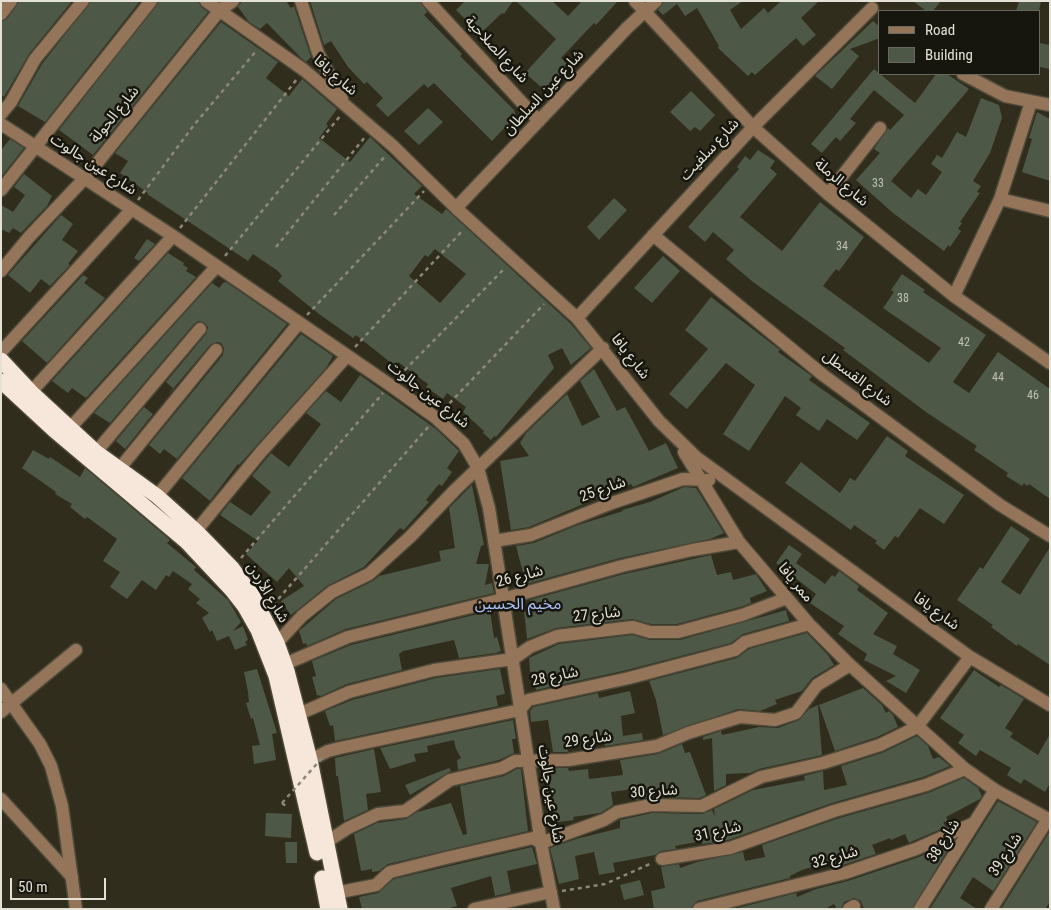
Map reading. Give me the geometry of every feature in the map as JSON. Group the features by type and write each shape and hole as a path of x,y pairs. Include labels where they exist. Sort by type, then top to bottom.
{"highway":[{"name":"شارع الأردن","path":"1,360 31,392 96,452 157,496 196,531 232,568 263,616 277,643 299,714 316,759 325,843 340,909"},
{"name":"شارع الأردن","path":"1,381 54,430 187,542 231,589 245,607 267,650 284,704 328,909"}],"street":[{"path":"1,14 11,1"},
{"path":"1,114 11,102 35,59 83,1"},
{"path":"1,190 37,148 151,1"},
{"name":"شارع يافا","path":"206,1 304,70 394,146 456,208 576,318 603,348 674,438 724,478 970,657 1050,705"},
{"name":"شارع الحولة","path":"1,271 29,237 85,178 220,10 233,1"},
{"path":"301,1 318,53 347,108"},
{"name":"شارع الصلاحية","path":"428,1 540,121"},
{"name":"شارع الرملة","path":"635,1 753,127 828,194 954,296 1050,363"},
{"name":"شارع عين السلطان","path":"456,208 644,11 656,1"},
{"name":"شارع سلفيت","path":"576,318 753,127 873,8"},
{"path":"965,75 1005,96 1050,105"},
{"path":"954,296 1000,199 1030,102"},
{"name":"شارع عين جالوت","path":"1,124 173,236 390,385 436,418 464,444 478,468 494,541 541,843 554,909"},
{"path":"828,194 880,128"},
{"path":"1000,199 1050,211"},
{"path":"1,352 131,210"},
{"name":"شارع القسطل","path":"653,235 824,375 1000,506 1050,536"},
{"path":"31,392 173,236"},
{"path":"71,427 216,267"},
{"path":"157,496 299,323"},
{"path":"96,452 200,329"},
{"path":"277,643 302,616 332,592 369,574 410,537 478,468 603,348"},
{"path":"120,468 216,350"},
{"path":"196,531 261,452 347,356"},
{"name":"ممر يافا","path":"674,438 704,481 739,542 809,624 850,665 965,769 995,790 1049,819"},
{"name":"شارع 25","path":"494,541 532,535 683,479 704,481 724,478"},
{"name":"شارع 26","path":"284,664 348,637 503,599 622,566 692,550 739,542"},
{"name":"شارع 27","path":"299,714 349,692 434,670 513,659 530,647 556,636 633,628 650,632 678,632 742,615 787,598"},
{"name":"شارع 28","path":"316,759 328,751 340,748 520,710 528,700 628,678 735,650 745,642 809,624"},
{"path":"1,712 76,650"},
{"path":"918,727 970,657"},
{"name":"شارع 29","path":"325,843 348,828 378,814 405,811 450,780 502,768 515,761 568,760 656,746 688,733 740,717 775,720 796,713 817,686 850,665"},
{"path":"1,689 40,744 51,766 62,806 76,909"},
{"name":"شارع 30","path":"336,893 376,885 390,872 446,858 533,838 541,843 604,820 617,812 651,805 702,806 761,777 823,763 880,745 918,727"},
{"name":"شارع 31","path":"662,859 730,848 834,811 926,785 965,769"},
{"name":"شارع 38","path":"920,909 995,790"},
{"path":"1,799 72,877"},
{"name":"شارع 39","path":"991,909 1049,819"},
{"name":"شارع 32","path":"698,909 845,873 916,849 974,823"},
{"path":"474,909 551,892"}],"path":[{"path":"131,210 194,125 264,42"},
{"path":"173,236 304,70"},
{"path":"216,267 347,108"},
{"path":"276,247 372,128"},
{"path":"334,215 394,146"},
{"path":"299,323 432,183"},
{"path":"347,356 471,222"},
{"path":"232,568 390,385 513,259"},
{"path":"263,616 436,418 552,296"},
{"path":"287,807 282,802 316,759"},
{"path":"551,892 605,884 662,859"}],"building":[{"path":"19,1 72,1 29,54 4,97 1,95 1,22 7,19"},
{"path":"91,1 140,1 45,122 18,106 42,64"},
{"path":"159,1 198,1 201,7 208,12 93,155 59,130"},
{"path":"242,1 286,1 291,8 294,6 311,57 306,62 267,23 260,29 249,22 238,7"},
{"path":"310,1 420,1 427,12 424,15 462,54 460,56 514,110 516,116 492,141 434,83 428,88 424,84 388,117 376,105 383,98 367,82 364,84 348,67 331,41 324,45"},
{"path":"465,1 513,1 504,14 502,13 480,34 456,10"},
{"path":"516,1 552,1 568,16 582,1 618,1 561,58 569,66 550,85 541,87 525,73 556,39"},
{"path":"664,1 743,1 730,10 741,29 764,8 768,13 781,1 819,1 801,18 816,35 803,46 796,38 755,75 752,72 748,76 718,48 719,46 697,8 685,16 677,4 663,15 658,10"},
{"path":"913,1 941,1 934,10 925,10"},
{"path":"1019,1 1041,1 1039,10 1016,10"},
{"path":"873,21 878,25 878,39 850,49 859,56 832,89 815,76"},
{"path":"221,22 278,62 266,78 289,96 302,79 337,109 319,138 350,162 370,137 422,186 414,194 442,214 446,209 571,324 591,348 571,365 562,348 548,355 554,368 496,437 494,436 491,440 463,412 466,407 447,393 443,399 426,387 428,384 398,362 395,366 356,335 353,338 319,314 278,281 282,276 278,271 253,254 248,261 147,194 120,173 128,161 115,153","holes":["435,249 466,274 440,303 409,276 425,255 428,257"]},
{"path":"1041,43 1050,45 1050,69 1041,67"},
{"path":"874,69 878,75 881,75 915,103 935,75 948,75 969,89 891,181 911,198 918,189 926,195 942,172 931,164 937,155 942,158 957,132 966,137 981,98 999,105 1002,118 990,153 973,181 981,186 977,192 980,193 960,222 962,223 958,229 961,231 950,247 948,245 944,251 893,213 856,180 880,153 874,149 888,128 890,130 904,115 874,90 850,119 856,123 840,141 836,137 822,153 811,144"},
{"path":"691,91 715,115 700,131 695,127 690,131 670,112"},
{"path":"428,108 443,122 419,145 404,131"},
{"path":"1037,112 1050,119 1050,181 1022,172 1032,139 1029,138"},
{"path":"10,139 24,148 1,177 1,150"},
{"path":"758,150 775,161 770,168 777,174 740,217 782,251 820,202 864,237 839,271 836,269 823,286 929,363 941,348 883,308 894,292 891,290 902,274 925,290 923,292 986,335 953,382 969,393 998,352 1050,389 1050,499 1029,484 1027,486 1024,483 1022,486 1006,476 1008,473 974,450 977,446 926,412 843,350 845,348 753,282 726,259 734,250 713,232 705,242 688,227 739,169 737,167 745,156 750,160"},
{"path":"24,174 52,196 47,206 21,233 13,228 9,233 1,229 1,205 13,212 25,195 14,187"},
{"path":"614,198 627,210 599,240 587,227"},
{"path":"61,215 73,224 62,240 78,251 68,264 70,265 50,286 41,279 30,293 8,275"},
{"path":"147,239 155,244 139,261 134,258"},
{"path":"168,253 184,263 183,265 188,268 186,271 196,277 86,398 72,388 68,393 52,381"},
{"path":"663,256 680,271 652,303 634,288"},
{"path":"83,275 88,278 84,283 105,298 47,363 22,341"},
{"path":"226,282 287,324 177,459 164,449 160,454 149,445 223,355 224,348 221,343 217,342 210,345 168,395 173,388 166,382 206,334 208,327 205,323 198,321 194,324 110,423 94,413 212,283 219,288"},
{"path":"711,297 780,350 778,352 812,376 809,380 870,423 857,440 827,419 819,431 796,415 801,408 785,396 749,451 723,434 755,385 726,363 687,409 669,394 708,349 685,330"},
{"path":"301,334 333,356 326,368 238,464 210,501 182,478"},
{"path":"594,369 617,411 625,407 649,451 666,443 678,468 633,487 631,484 529,527 511,530 500,461 529,456 520,443 526,433 567,394 582,426 600,417 580,381"},
{"path":"360,375 436,429 459,451 447,468 452,472 442,486 439,484 426,500 429,502 404,530 400,528 364,567 327,586 291,615 281,601 304,586 289,568 277,582 246,554 258,541 220,515 230,502 251,516 271,492 252,476 271,453 289,467 321,424 306,413 326,391 341,402"},
{"path":"144,407 153,414 125,449 116,441"},
{"path":"887,436 908,451 905,456 964,495 944,524 920,508 898,538 895,536 884,550 875,543 877,541 854,525 851,530 785,483 801,462 840,493 850,478 855,481"},
{"path":"33,450 49,459 50,457 80,477 85,468 170,540 167,543 196,567 194,570 228,600 241,622 233,631 243,626 248,640 245,642 247,645 235,650 229,636 217,641 212,630 210,632 202,618 209,613 196,603 200,599 188,589 192,584 173,571 169,577 166,575 156,590 142,580 127,599 110,587 120,572 103,561 117,539 87,517 85,519 70,507 72,504 55,494 56,492 22,468"},
{"path":"472,485 484,545 481,546 476,564 489,564 485,585 492,583 494,593 346,629 307,646 306,643 303,644 299,631 336,599 373,581 379,576 441,561 439,551 455,548 449,508"},
{"path":"684,487 696,488 724,533 710,539 620,558 526,584 516,546 534,543 578,525 650,502"},
{"path":"1011,526 1030,539 1001,582 1020,595 1050,547 1050,665 1018,644 1017,646 991,627 993,625 957,600 980,567 983,569"},
{"path":"789,545 802,554 796,563 825,584 832,575 835,577 839,571 859,586 857,590 888,613 873,634 897,646 893,654 920,670 906,693 886,681 896,676 864,660 867,654 838,634 844,626 810,603 816,594 776,563"},
{"path":"711,555 717,575 731,572 733,580 756,574 767,591 750,598 751,603 677,624 651,624 632,619 556,628 527,639 524,610 532,608 530,600 624,574"},
{"path":"786,610 789,621 743,634 731,643 627,670 536,690 532,672 530,672 529,658 559,644 632,635 650,640 680,640"},
{"path":"490,611 494,638 497,637 501,651 459,658 454,640 403,651 399,654 402,670 347,684 321,696 317,695 312,677 316,676 312,661 351,645"},
{"path":"807,633 828,655 834,665 812,678 802,691 775,700 777,704 760,711 738,709 663,735 656,700 649,681 737,658 749,649"},
{"path":"257,669 277,733 272,734 276,760 254,764 252,746 260,745 253,718 251,719 246,703 249,702 244,672"},
{"path":"500,669 505,694 496,696 498,706 335,741 333,725 330,726 325,711 352,700 436,678"},
{"path":"974,670 999,687 1001,685 1024,699 1005,728 1013,733 1010,737 1038,755 1050,734 1050,783 1045,792 1024,779 1021,784 1007,775 1011,768 980,750 976,756 958,743 964,735 940,718"},
{"path":"863,688 882,705 886,713 889,711 893,715 898,727 877,737 835,751 819,705"},
{"path":"630,691 635,713 621,716 623,736 642,733 643,740 605,746 604,737 566,742 568,752 553,752 548,720 531,722 530,711 533,707 598,693 599,698"},
{"path":"818,705 822,755 759,769 750,773 726,774 726,785 714,791 712,738 703,740 703,737 721,731 722,735 759,727 778,728 799,720 809,709"},
{"path":"513,720 516,739 512,739 514,753 499,760 458,770 457,760 461,758 454,740 427,746 428,752 414,754 416,761 390,769 380,748"},
{"path":"917,736 928,746 933,759 939,757 950,766 923,777 832,803 728,840 702,844 702,841 675,846 676,849 661,851 655,855 613,863 615,872 599,875 594,852 575,856 579,879 559,884 550,848 576,839 620,828 620,820 652,813 702,814 712,810 715,817 714,809 753,790 805,780 804,776 823,771 824,790 847,785 841,766 882,753"},
{"path":"682,744 685,753 690,752 706,795 700,798 651,797 634,800 633,789 611,792 613,805 600,813 573,817 574,820 550,823 544,771 556,768 568,768 569,771 588,769 589,779 623,775 620,760 658,754"},
{"path":"374,749 381,792 366,794 368,810 344,821 338,776 336,776 335,758"},
{"path":"449,768 451,771 410,795 405,785"},
{"path":"517,769 521,769 528,831 388,864 379,871 372,872 372,869 361,871 354,834 377,823 406,819 417,812 451,803 463,835 467,834 460,786 504,776"},
{"path":"964,778 978,788 982,796 980,799 946,817 948,821 943,822 946,827 909,843 905,834 872,845 876,854 843,865 831,868 829,862 802,870 790,876 790,878 697,901 691,909 654,909 651,891 665,888 661,867 679,864 680,868 697,862 743,852 745,861 765,857 762,845 836,819 928,793"},
{"path":"998,801 1037,822 993,891 973,877 960,898 977,909 930,909"},
{"path":"266,813 292,814 291,838 265,836"},
{"path":"1050,831 1050,902 1045,909 1001,909"},
{"path":"953,841 912,909 864,909 861,901 854,898 844,902 841,909 837,909 834,904 825,909 734,909 796,893 797,897 816,889 848,881 919,857"},
{"path":"285,842 297,842 297,863 286,863"},
{"path":"532,847 537,864 507,871 511,892 495,896 491,876 451,888 457,906 446,909 362,909 359,897 378,893 394,879"},
{"path":"640,880 644,895 624,900 620,885"}],"district":[{"name":"مخيم الحسين","path":"518,605"}]}
